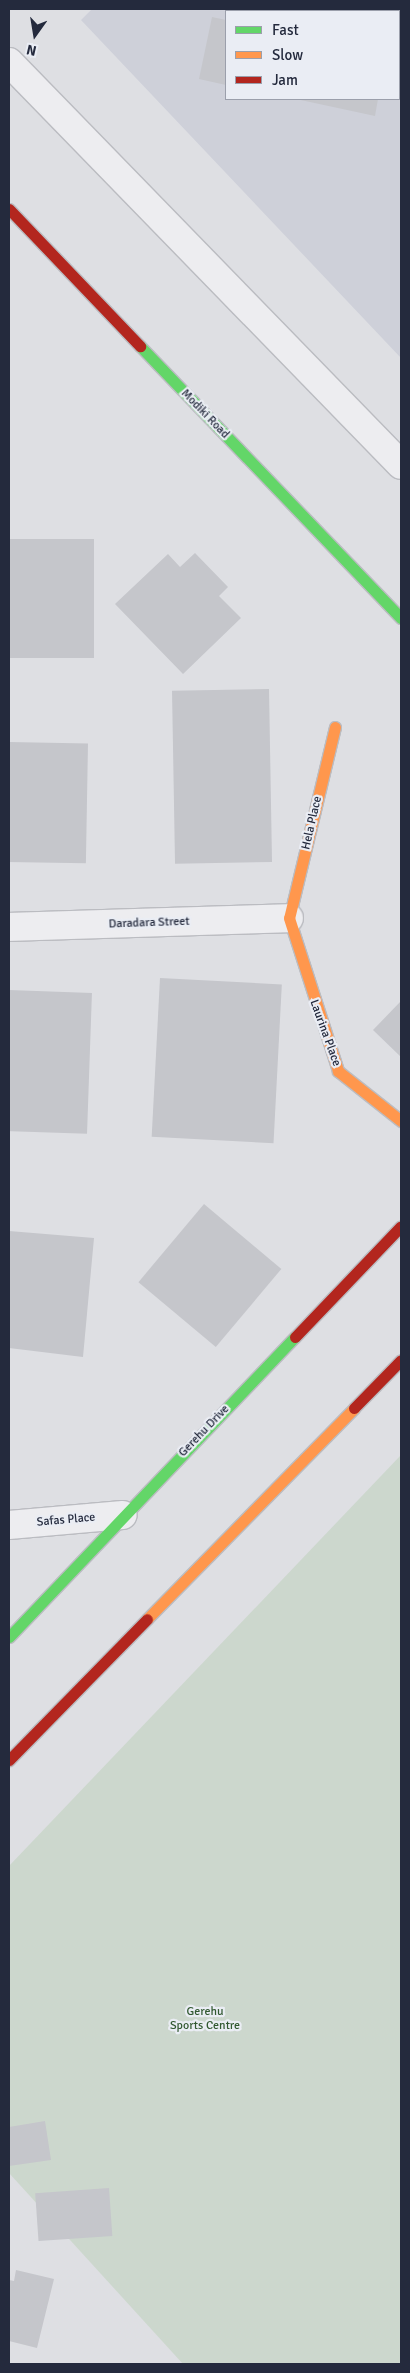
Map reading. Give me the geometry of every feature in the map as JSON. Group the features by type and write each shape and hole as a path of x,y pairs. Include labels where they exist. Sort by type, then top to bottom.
{"street":[{"path":"9,62 401,465"},
{"name":"Modiki Road","path":"9,209 401,618"},
{"name":"Hela Place","path":"289,918 334,727"},
{"name":"Daradara Street","path":"9,927 289,918"},
{"name":"Laurina Place","path":"289,918 338,1071 401,1121"},
{"name":"Gerehu Drive","path":"9,1637 401,1226"},
{"path":"9,1760 401,1360"},
{"name":"Safas Place","path":"9,1525 124,1515"}],"shaded area":[{"path":"92,9 401,9 401,358 81,20"}],"green space":[{"name":"Gerehu Sports Centre","path":"401,1455 401,2364 183,2364 9,2173 9,1866"}],"building":[{"path":"212,17 225,20 225,85 199,79"},
{"path":"301,100 378,100 375,116"},
{"path":"9,539 94,539 94,658 9,658"},
{"path":"195,553 228,587 219,596 241,618 183,674 115,604 168,554 180,567"},
{"path":"269,689 272,862 175,864 172,691"},
{"path":"9,742 88,743 86,863 9,862"},
{"path":"160,978 282,984 274,1143 152,1137"},
{"path":"9,990 92,993 87,1134 9,1131"},
{"path":"401,1001 401,1057 373,1030"},
{"path":"204,1204 281,1269 216,1347 138,1282"},
{"path":"9,1231 94,1238 83,1357 9,1348"},
{"path":"45,2121 51,2160 9,2166 9,2127"},
{"path":"109,2188 112,2236 39,2241 35,2193"},
{"path":"16,2270 54,2279 37,2348 9,2341 9,2280 14,2281"}],"traffic: fast":[{"path":"140,346 401,618"},
{"path":"9,1637 295,1337"}],"traffic: slow":[{"path":"335,727 289,918 338,1071 401,1121"},
{"path":"147,1619 354,1408"}],"traffic: jam":[{"path":"9,209 140,346"},
{"path":"295,1337 401,1226"},
{"path":"354,1408 401,1360"},
{"path":"9,1760 147,1619"}]}
